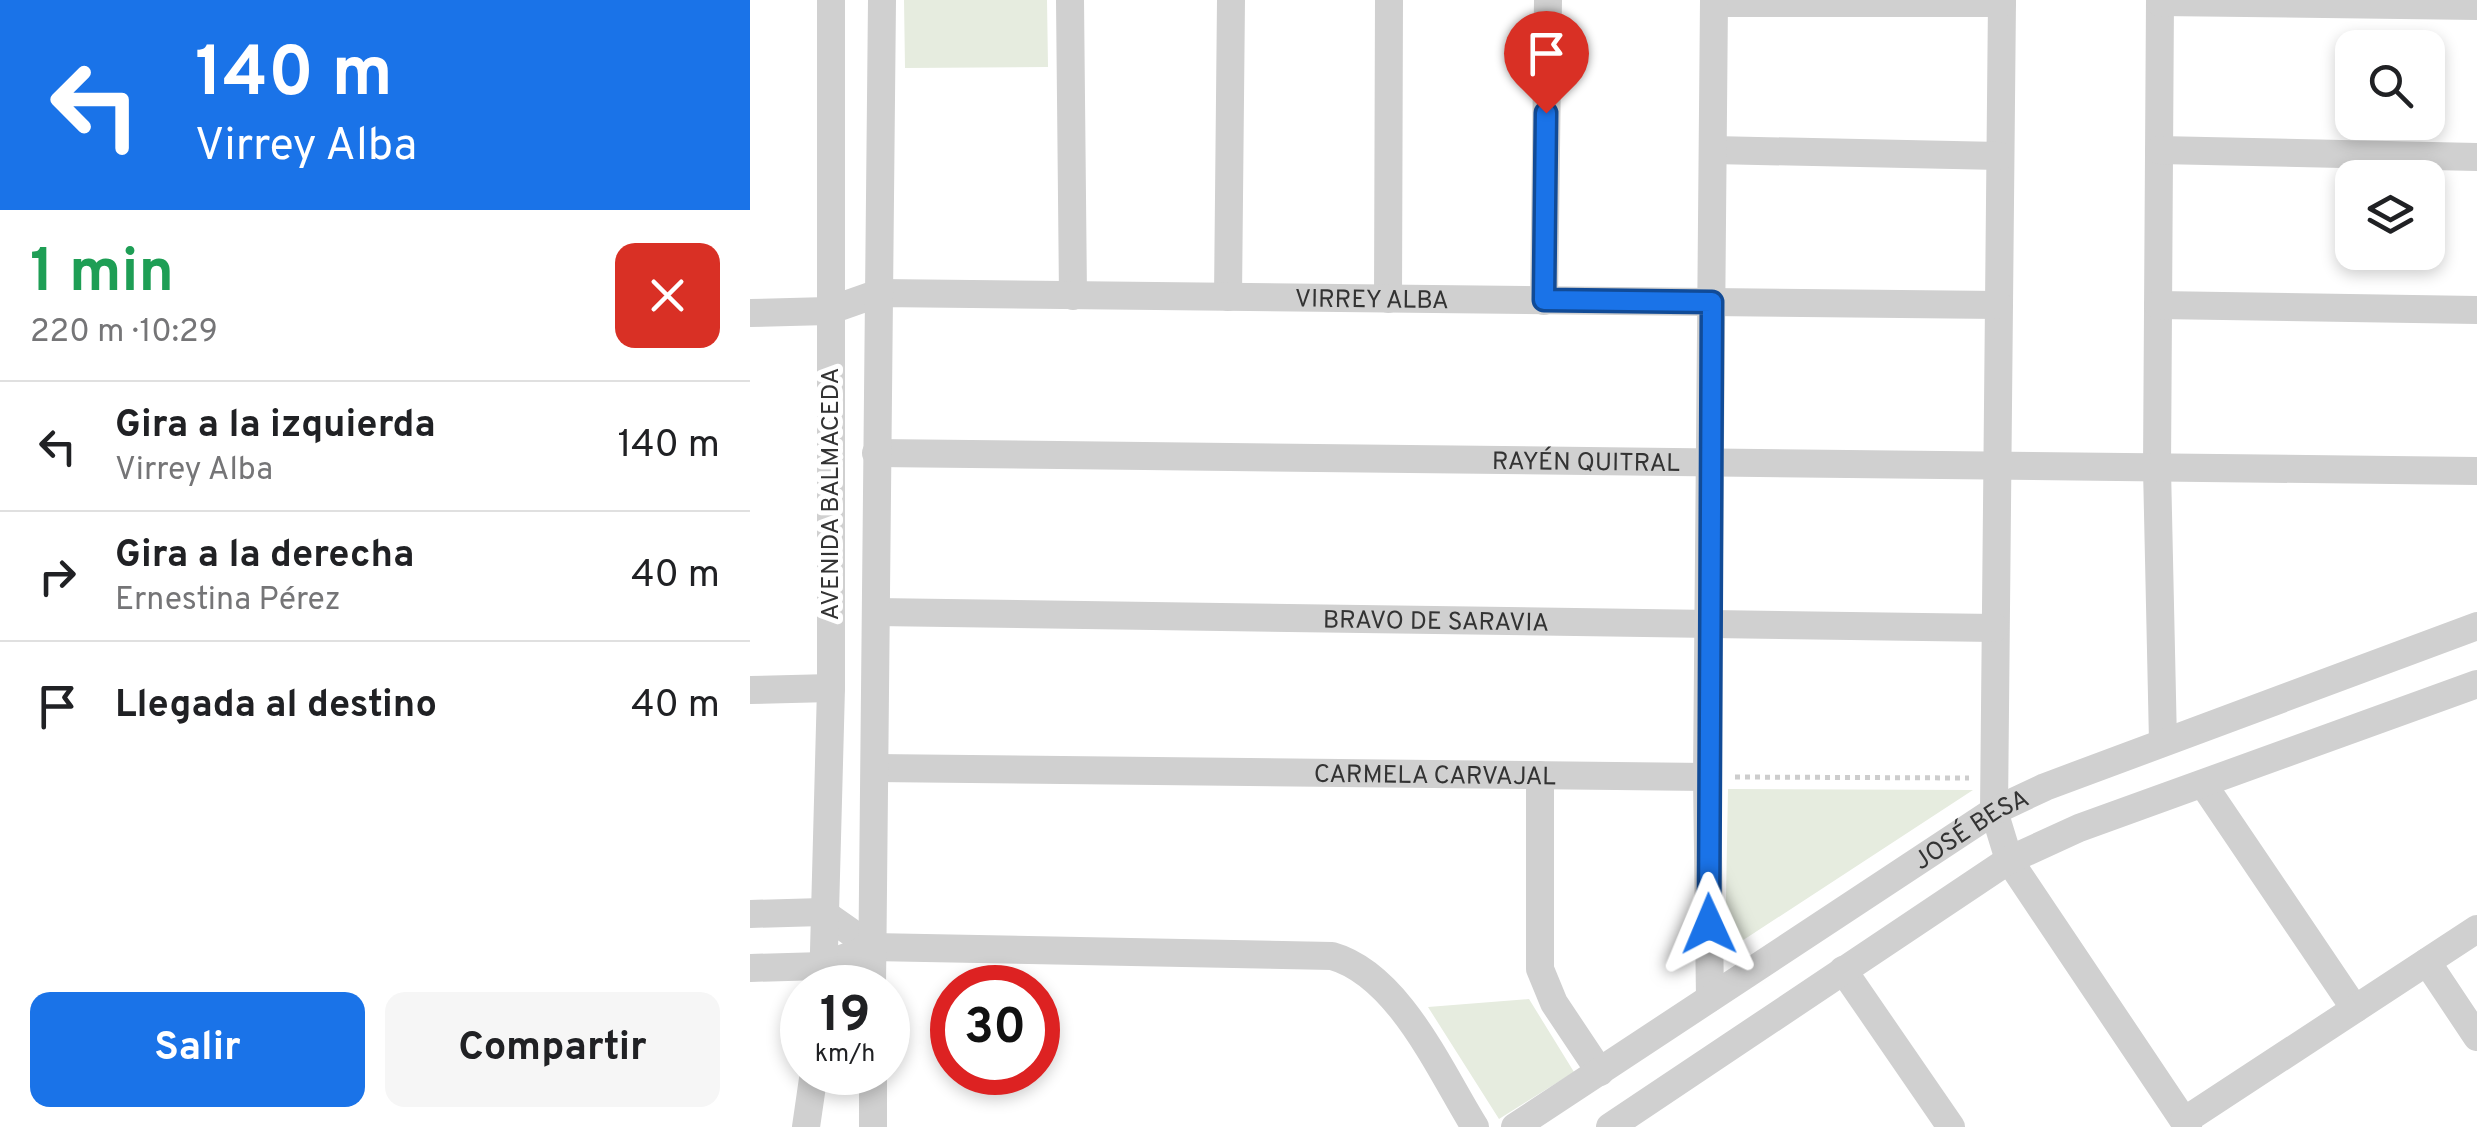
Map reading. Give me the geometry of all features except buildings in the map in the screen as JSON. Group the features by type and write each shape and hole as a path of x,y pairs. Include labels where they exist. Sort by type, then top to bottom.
{"street":[{"name":"AVENIDA BALMACEDA","path":"823,965 831,688 828,311 832,0"},
{"name":"AVENIDA BALMACEDA","path":"872,965 882,0"},
{"path":"1070,0 1073,296"},
{"path":"1228,297 1231,0"},
{"path":"1388,299 1390,0"},
{"path":"1544,300 1548,0"},
{"path":"2163,742 2157,468 2160,1 2477,6"},
{"path":"1710,998 1707,777 1714,2 2002,2 1994,811 2009,860 2186,1124 2477,929"},
{"path":"1713,150 2000,156"},
{"path":"2159,150 2477,157"},
{"name":"VIRREY ALBA","path":"750,314 828,311 879,293 1999,305"},
{"path":"2158,305 2477,310"},
{"name":"RAYÉN QUITRAL","path":"876,454 2477,471"},
{"name":"BRAVO DE SARAVIA","path":"876,612 1995,628"},
{"name":"JOSÉ BESA","path":"1514,1127 1994,811 2163,742 2477,626"},
{"path":"1610,1127 2009,860 2080,828 2477,684"},
{"path":"750,690 831,688"},
{"name":"CARMELA CARVAJAL","path":"875,768 1707,777"},
{"path":"1540,775 1540,968 1548,992 1600,1072"},
{"path":"2203,784 2355,1009"},
{"path":"750,914 822,912 872,948"},
{"path":"843,965 872,948 1308,952 1340,958 1368,972 1395,1000 1475,1127"},
{"path":"2427,962 2477,1037"},
{"path":"750,968 780,972"},
{"path":"1843,970 1951,1127"},
{"path":"806,1127 811,1095"},
{"path":"873,1095 873,1127"}],"path":[{"path":"1707,777 1993,778"}],"shaded area":[{"path":"904,0 1047,0 1048,67 905,68"},
{"path":"1728,789 1973,790 1725,952"},
{"path":"1529,999 1574,1072 1499,1119 1428,1007"}],"route":[{"path":"1546,113 1544,300 1712,302 1709,924"}]}
